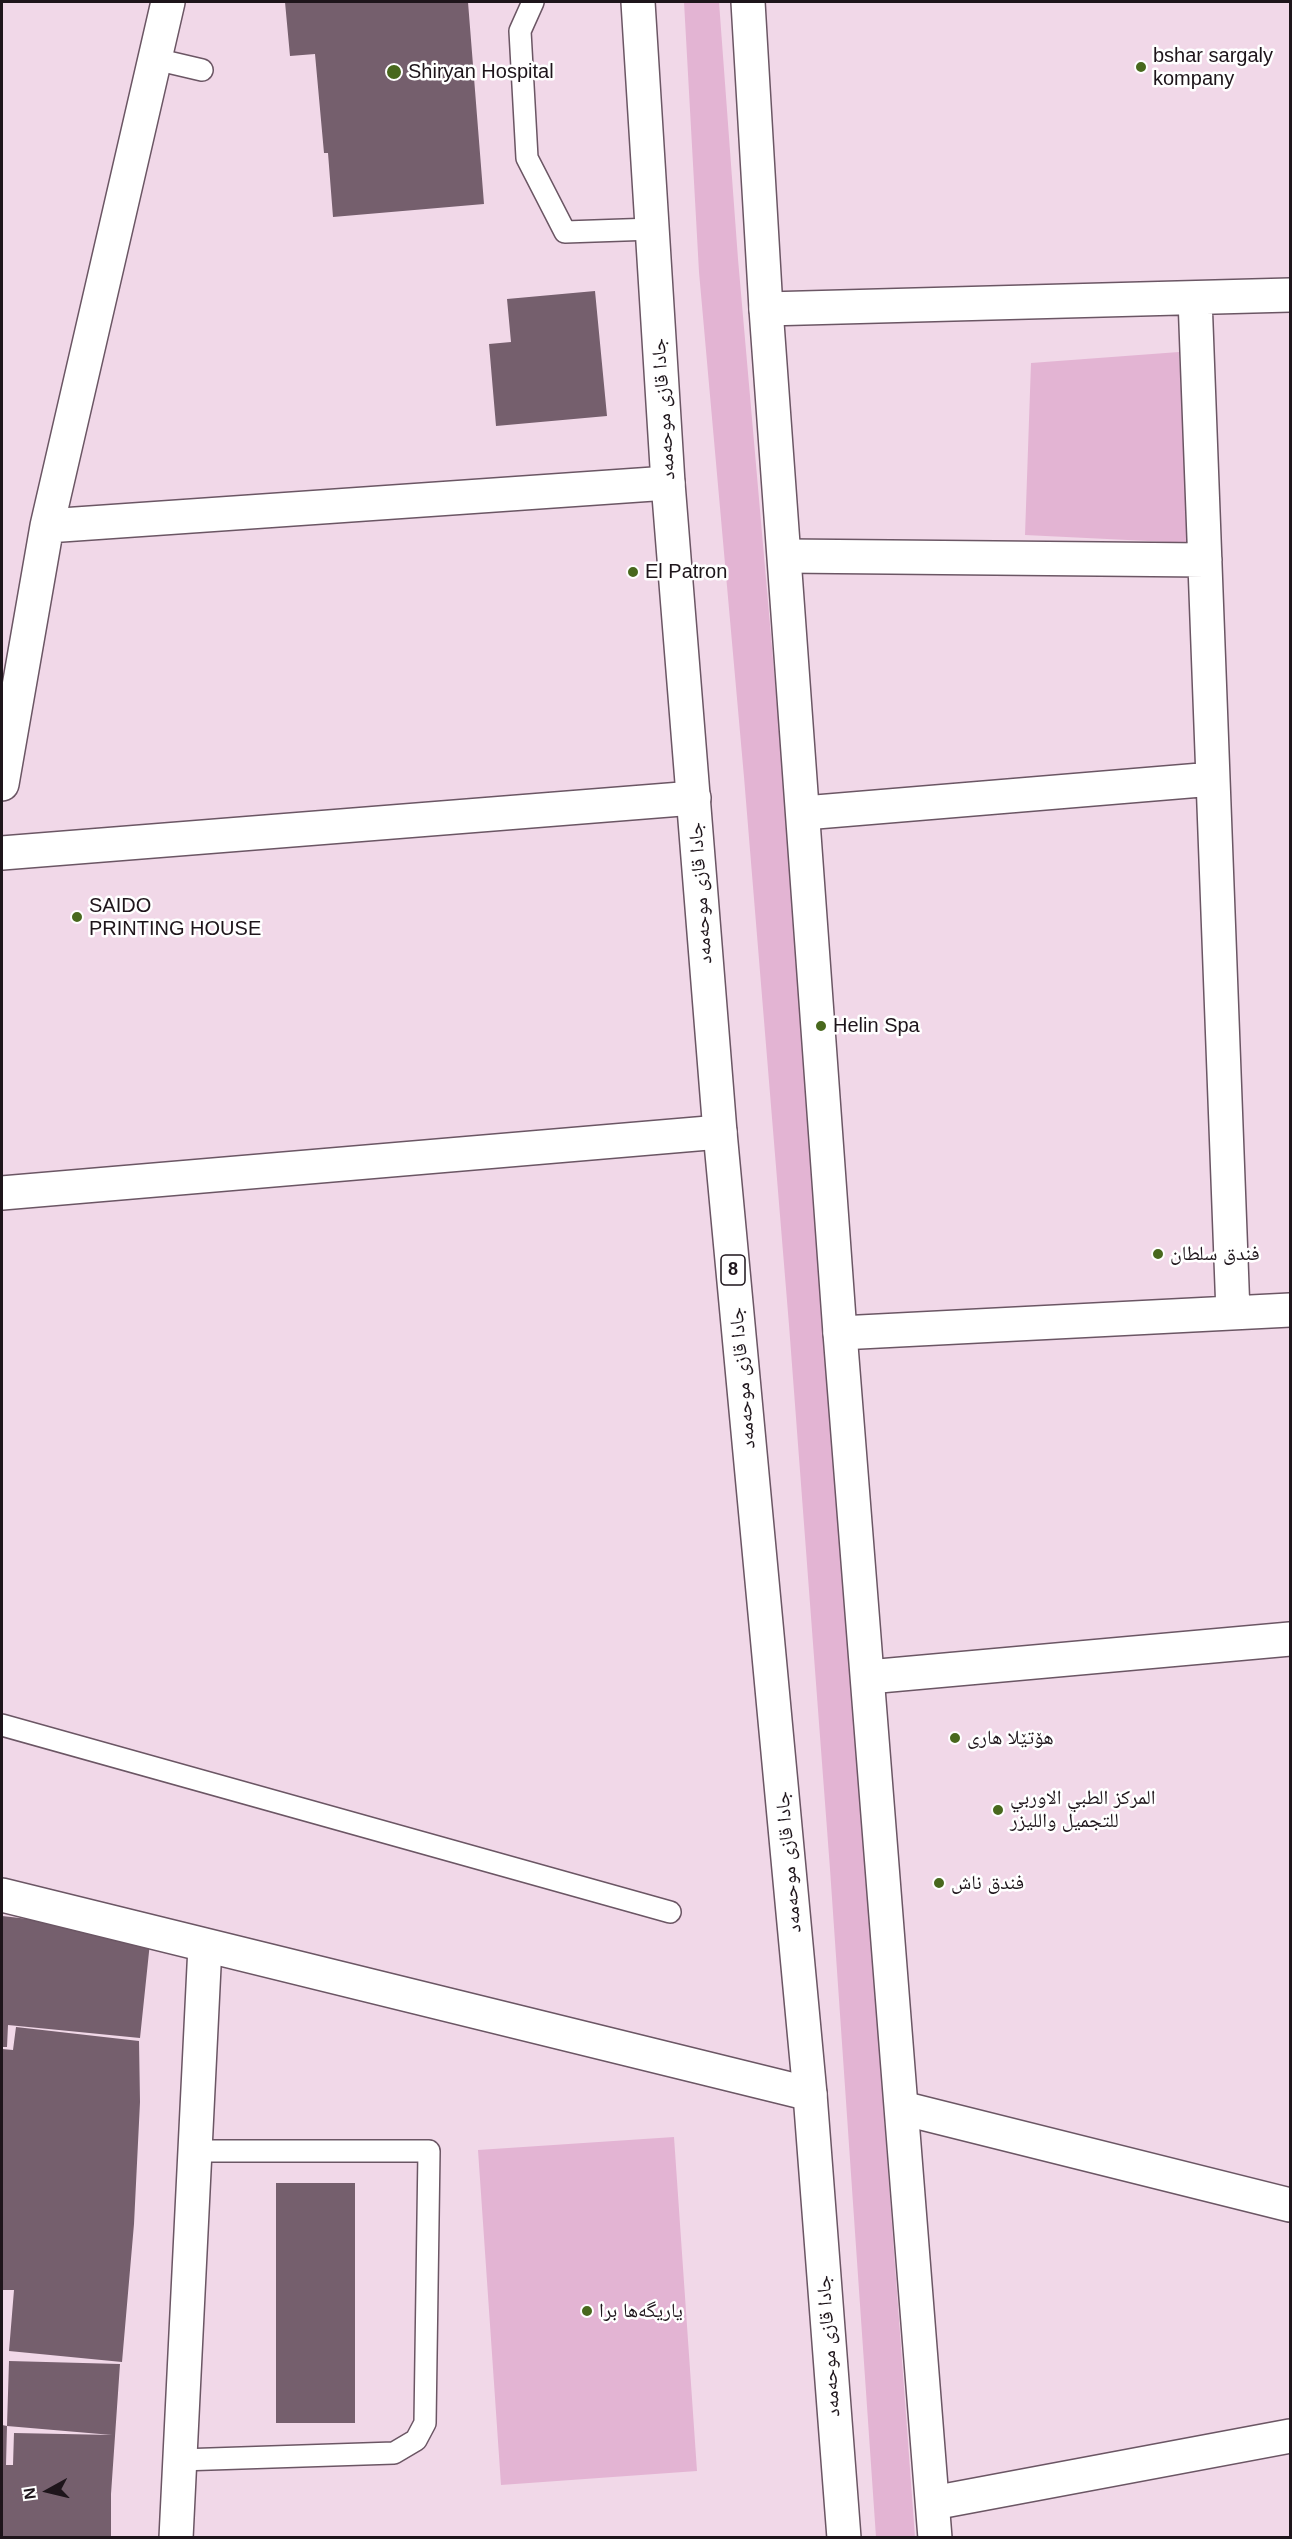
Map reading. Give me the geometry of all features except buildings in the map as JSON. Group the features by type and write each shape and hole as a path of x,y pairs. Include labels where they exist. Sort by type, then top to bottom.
{"street":[{"path":"2,784 47,526 168,2"},
{"name":"جادا قازی موحەمەد","path":"638,2 669,483 720,1132 810,2094 844,2538"},
{"path":"748,2 766,309 840,1333 935,2538"},
{"path":"766,309 1290,295"},
{"path":"1195,298 1233,1313"},
{"path":"47,526 669,483"},
{"path":"785,556 1205,560"},
{"path":"804,813 1213,779"},
{"path":"2,853 694,798"},
{"path":"2,1192 720,1132"},
{"path":"840,1333 1290,1310"},
{"path":"868,1677 1290,1639"},
{"path":"2,1895 810,2094"},
{"path":"176,2538 204,1946"},
{"path":"902,2108 1290,2205"},
{"path":"933,2503 1290,2442"}],"lane":[{"path":"533,2 520,31 527,158 565,232 652,229"},
{"path":"155,59 202,70"},
{"path":"2,1725 670,1912"},
{"path":"180,2460 394,2453 416,2440 424,2423 429,2151 195,2151"}],"shaded area":[{"path":"684,2 719,2 738,259 797,933 915,2537 876,2537 830,1869 789,1325 744,777 699,272"},
{"path":"1179,352 1189,543 1025,535 1031,363"},
{"name":"یاریگەها برا","path":"674,2137 697,2471 501,2485 478,2150"}],"place":[{"name":"bshar sargaly kompany","path":"1141,67"},
{"name":"Shiryan Hospital","path":"394,72"},
{"name":"El Patron","path":"633,572"},
{"name":"SAIDO PRINTING HOUSE","path":"77,917"},
{"name":"Helin Spa","path":"821,1026"},
{"name":"فندق سلطان","path":"1158,1254"},
{"name":"هۆتێلا هاری","path":"955,1738"},
{"name":"المركز الطبي الاوربي للتجميل والليزر","path":"998,1810"},
{"name":"فندق ناش","path":"939,1883"},
{"name":"یاریگەها برا","path":"587,2311"}]}
